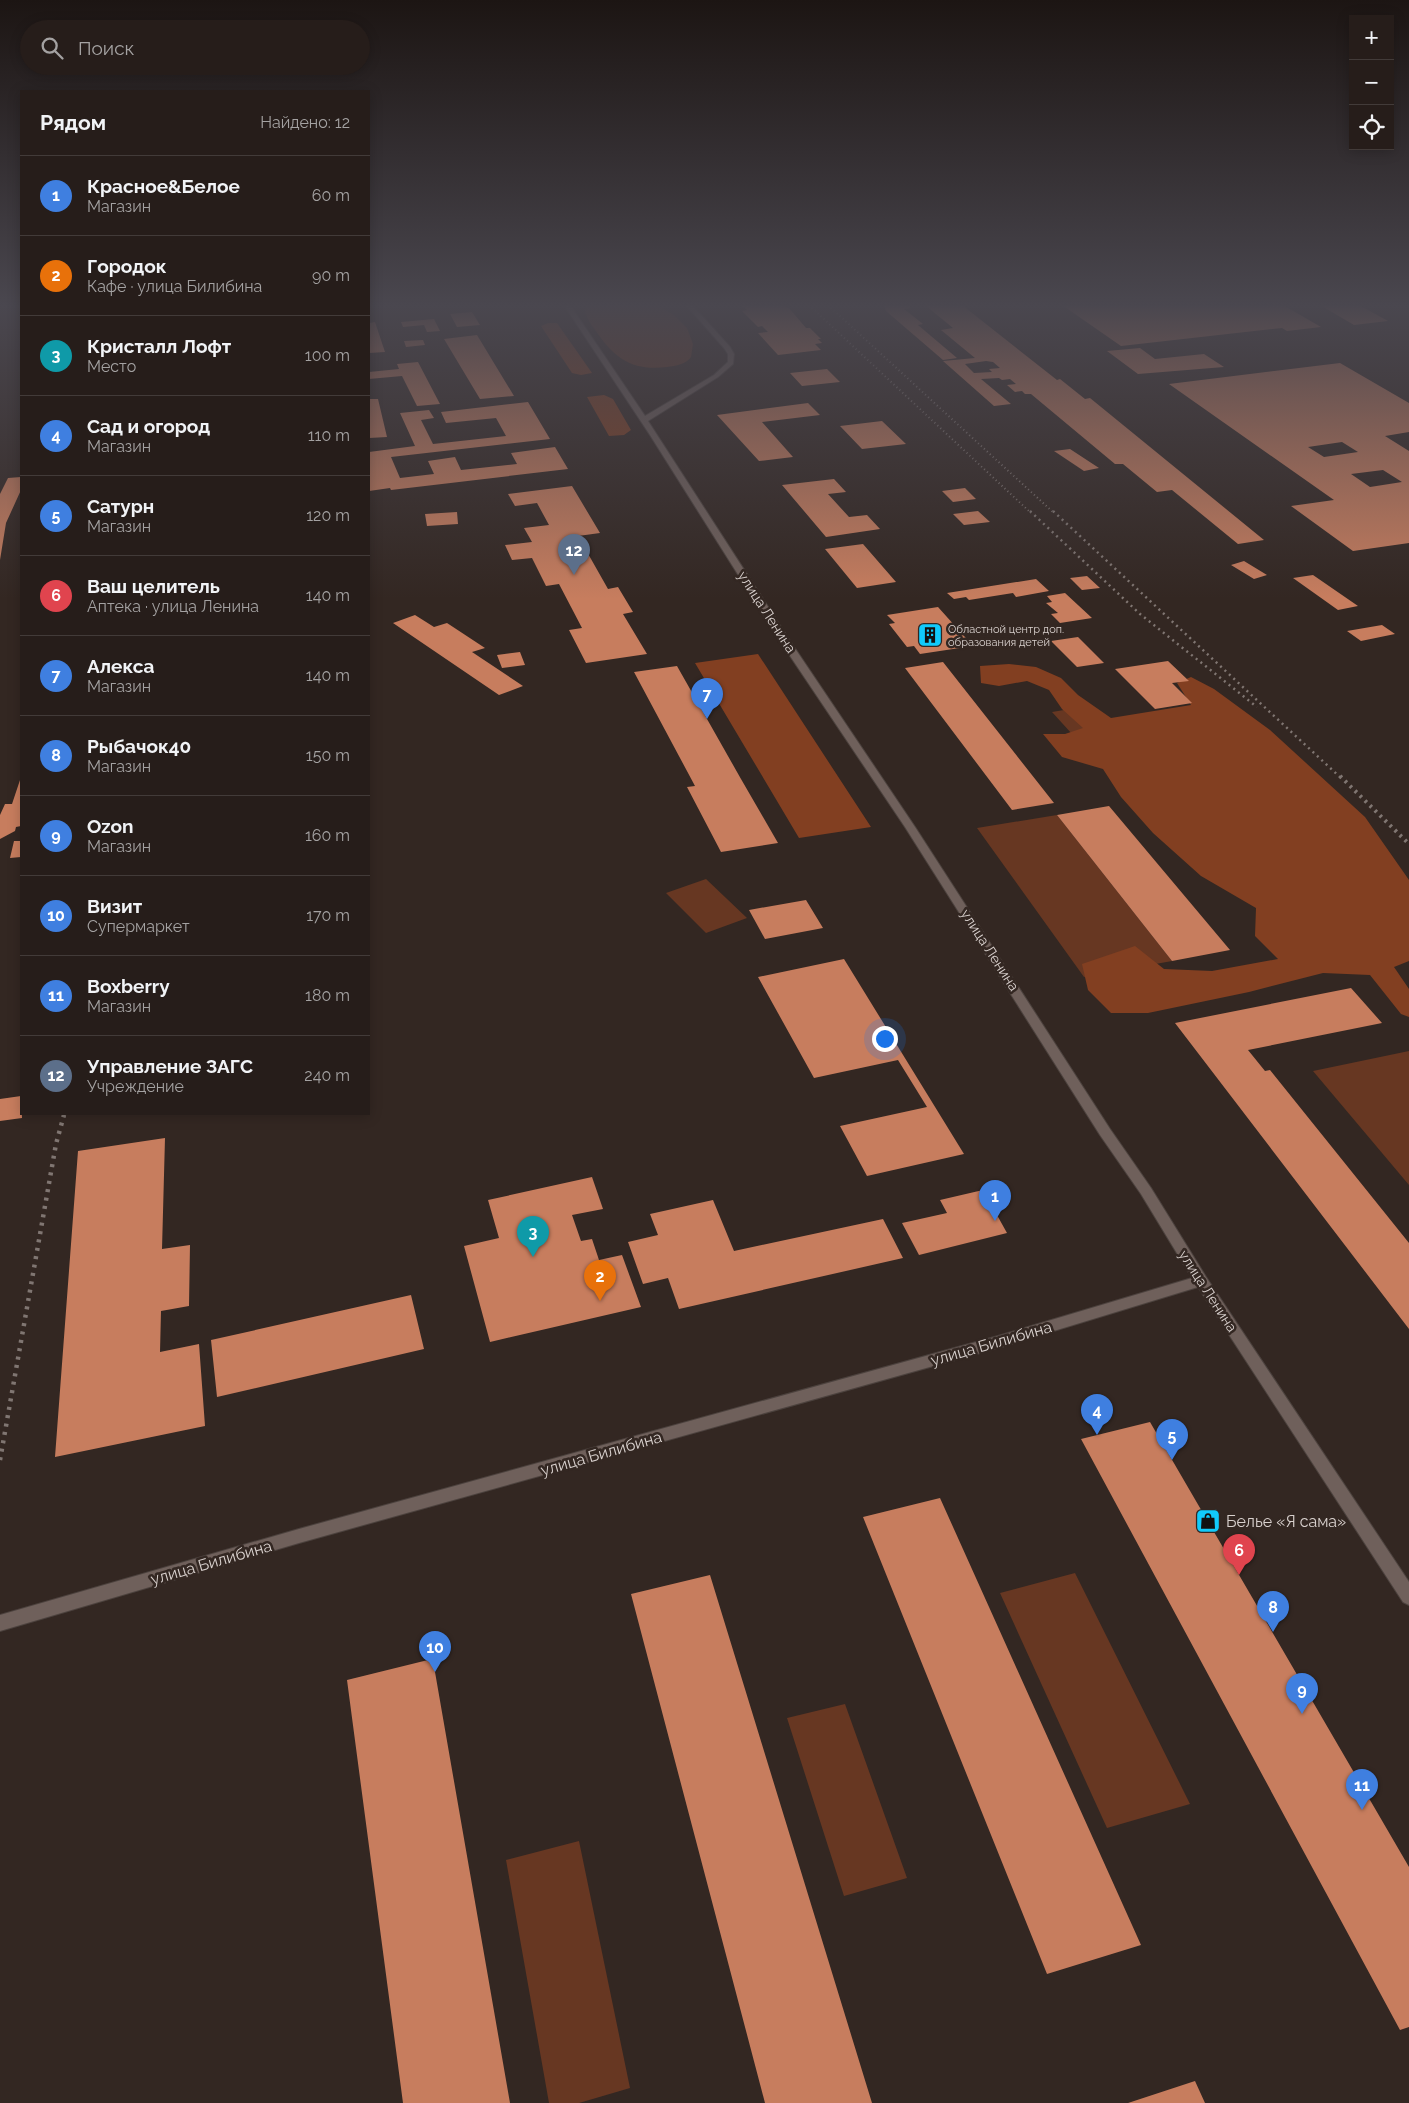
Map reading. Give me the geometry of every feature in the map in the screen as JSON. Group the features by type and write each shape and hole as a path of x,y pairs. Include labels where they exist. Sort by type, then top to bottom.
{"main road":[{"name":"улица Ленина","path":"633,403 785,641 910,827 1105,1132 1146,1191 1201,1281 1409,1597"},
{"path":"644,420 672,403"},
{"name":"улица Билибина","path":"0,1623 291,1539 998,1342 1201,1281"}],"shaded area":[{"path":"590,403 615,403 631,430 624,435 609,436"},
{"path":"758,654 871,827 799,838 695,663"},
{"path":"1009,664 1036,667 1061,678 1078,695 1111,718 1191,705 1177,683 1191,677 1214,689 1270,730 1365,817 1409,880 1409,961 1394,967 1409,989 1409,1017 1401,1014 1370,975 1323,973 1249,992 1148,1013 1111,1013 1088,990 1082,964 1135,946 1164,969 1212,971 1278,959 1255,936 1256,908 1201,876 1153,833 1121,797 1103,769 1062,757 1043,734 1065,734 1083,728 1062,709 1049,690 1027,681 999,686 981,683 980,666"},
{"path":"1082,707 1113,739 1082,745 1052,712"},
{"path":"1057,815 1172,961 1084,977 977,828"},
{"path":"706,879 747,918 706,933 666,893"},
{"path":"1409,1051 1409,1185 1313,1071"},
{"path":"1075,1573 1190,1804 1107,1828 1000,1593"},
{"path":"845,1704 907,1878 844,1896 787,1718"},
{"path":"579,1841 630,2088 579,2103 549,2103 506,1860"}],"building":[{"path":"370,403 379,403 387,437 370,438"},
{"path":"416,403 440,404 417,406"},
{"path":"529,403 550,439 391,457 400,478 434,474 428,461 455,457 461,470 517,464 511,453 555,447 568,469 370,491 370,452 415,446 400,413 429,410 434,418 421,420 433,444 506,436 496,418 446,423 441,412"},
{"path":"808,403 820,415 762,422 793,457 759,461 717,415"},
{"path":"991,403 1011,404 994,406"},
{"path":"1042,403 1096,403 1264,540 1238,544 1172,490 1157,492 1123,464 1115,464"},
{"path":"1196,403 1409,403 1409,432 1385,436 1409,451 1409,543 1353,551 1291,506 1334,500","holes":["1342,442 1358,452 1324,457 1308,447","1383,470 1402,482 1370,487 1351,474"]},
{"path":"882,421 906,444 862,449 840,426"},
{"path":"1070,449 1099,468 1084,471 1054,451"},
{"path":"20,477 20,492 6,523 0,560 0,494 8,478"},
{"path":"834,479 846,492 828,494 849,517 867,515 880,529 826,537 782,485"},
{"path":"572,486 600,533 578,536 608,589 618,587 633,612 623,614 647,654 586,663 569,630 582,628 559,584 546,586 532,558 512,560 505,545 532,542 524,528 549,525 537,503 515,506 508,494"},
{"path":"965,488 976,499 953,502 942,491"},
{"path":"978,511 990,522 964,525 953,514"},
{"path":"457,512 458,524 427,526 425,514"},
{"path":"863,544 896,582 857,588 825,549"},
{"path":"1244,561 1267,575 1254,579 1231,565"},
{"path":"1313,575 1358,606 1338,610 1293,578"},
{"path":"1087,576 1100,588 1082,590 1070,578"},
{"path":"1036,579 1049,591 1016,597 1013,593 969,600 966,597 954,599 947,593"},
{"path":"1065,593 1092,618 1060,623 1051,614 1058,613 1046,603 1052,602 1047,596"},
{"name":"Областной центр доп. образования детей","path":"938,607 973,646 920,654 914,646 907,647 889,624 895,623 887,615"},
{"path":"415,615 434,627 447,623 485,648 472,652 523,686 499,695 393,623"},
{"path":"1382,625 1395,634 1361,641 1347,631"},
{"path":"1078,637 1104,663 1077,667 1051,641"},
{"path":"520,652 525,665 502,668 497,655"},
{"path":"1168,661 1189,681 1172,683 1192,703 1155,709 1115,669"},
{"path":"943,662 1054,803 1012,810 905,668"},
{"path":"677,666 778,843 721,852 687,787 695,786 634,672"},
{"path":"20,780 20,826 0,839 0,815 5,804 12,804"},
{"path":"1109,806 1230,950 1172,961 1057,815"},
{"path":"14,841 20,841 20,857 10,858"},
{"path":"806,900 823,928 765,939 749,910"},
{"path":"844,959 964,1154 867,1176 840,1126 927,1107 898,1060 814,1078 758,977"},
{"path":"1351,988 1382,1023 1248,1050 1265,1071 1270,1070 1409,1243 1409,1329 1175,1023"},
{"path":"20,1096 20,1115 22,1115 22,1118 0,1121 0,1099"},
{"path":"165,1138 162,1249 190,1245 189,1306 161,1311 160,1352 199,1344 205,1426 55,1457 78,1151"},
{"path":"592,1177 603,1209 572,1215 581,1241 592,1239 599,1260 622,1255 641,1307 490,1342 464,1246 499,1238 488,1200"},
{"path":"983,1190 1007,1233 919,1255 902,1223 947,1213 940,1200"},
{"path":"713,1200 734,1251 883,1219 903,1258 679,1309 668,1278 643,1284 628,1242 658,1235 650,1214"},
{"path":"411,1295 424,1349 217,1397 211,1340"},
{"path":"1150,1422 1409,1867 1409,2027 1400,2030 1081,1439"},
{"path":"940,1498 1141,1945 1047,1974 863,1517"},
{"path":"710,1575 872,2103 765,2103 631,1594"},
{"path":"432,1659 510,2103 403,2103 347,1680"},
{"path":"1195,2081 1205,2103 1128,2103"}],"railway":[{"path":"914,403 1031,513"},
{"path":"935,403 1054,513"},
{"path":"1030,511 1140,614 1257,707"},
{"path":"1053,511 1341,778"},
{"path":"1340,776 1409,844"},
{"path":"0,1460 56,1144 64,1115"}],"place":[{"name":"Управление ЗАГС","path":"574,575"},
{"name":"Областной центр доп. образования детей","path":"930,635"},
{"name":"Алекса","path":"707,719"},
{"name":"Красное&Белое","path":"995,1221"},
{"name":"Кристалл Лофт","path":"533,1257"},
{"name":"Городок","path":"600,1301"},
{"name":"Сад и огород","path":"1097,1435"},
{"name":"Сатурн","path":"1172,1460"},
{"name":"Белье «Я сама»","path":"1208,1521"},
{"name":"Ваш целитель","path":"1239,1575"},
{"name":"Рыбачок40","path":"1273,1632"},
{"name":"Визит","path":"435,1672"},
{"name":"Ozon","path":"1302,1714"},
{"name":"Boxberry","path":"1362,1810"}]}
